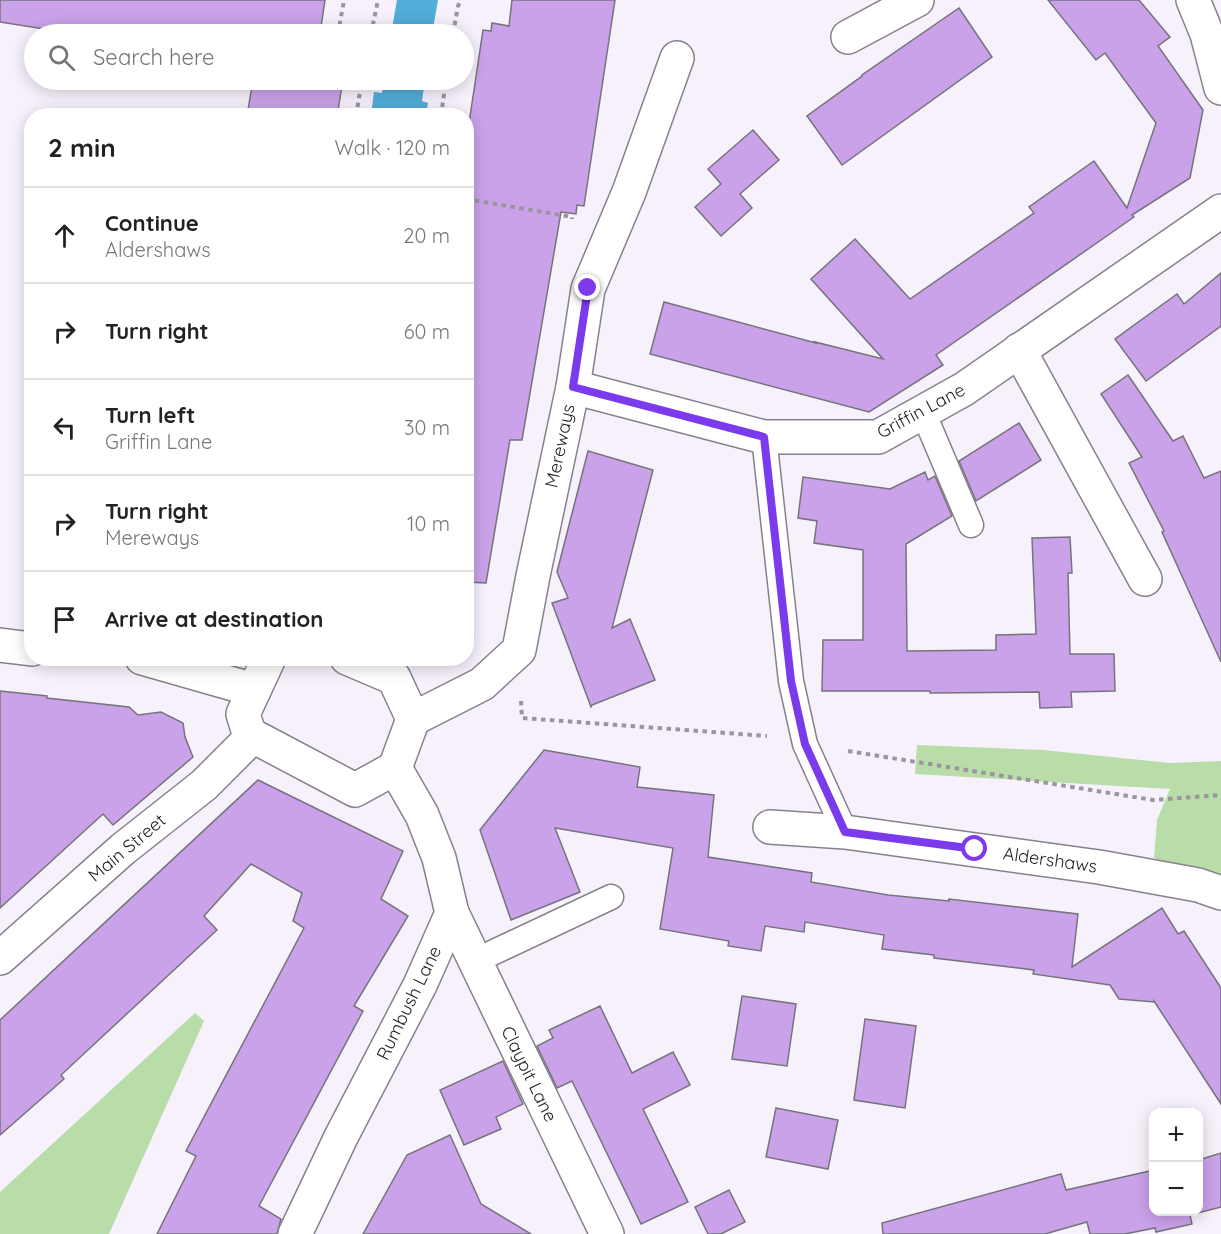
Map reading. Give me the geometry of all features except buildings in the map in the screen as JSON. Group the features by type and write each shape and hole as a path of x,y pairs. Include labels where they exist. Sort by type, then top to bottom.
{"street":[{"path":"848,37 917,0"},
{"path":"1193,0 1207,34 1221,88"},
{"name":"Mereways","path":"519,650 573,387 588,288 629,192 676,58"},
{"name":"Griffin Lane","path":"573,387 764,437 878,437 964,388 1221,211"},
{"path":"1019,350 1145,579"},
{"path":"0,645 24,648"},
{"path":"264,666 243,714 248,730 254,736 355,790 395,768 413,719 483,684 519,650"},
{"path":"170,666 254,690"},
{"path":"366,666 394,678 413,719"},
{"name":"Main Street","path":"0,958 123,849 204,785 254,736"},
{"path":"395,768 422,815 439,858 452,913"},
{"name":"Aldershaws","path":"770,827 845,832 1099,867 1198,885 1221,893"},
{"name":"Claypit Lane","path":"452,913 607,1234"},
{"name":"Rumbush Lane","path":"295,1234 341,1137 420,985 452,913"}],"lane":[{"path":"923,412 971,525"},
{"path":"764,437 791,681 805,744 845,832"},
{"path":"475,961 611,897"}],"path":[{"path":"340,24 344,0"},
{"path":"373,24 378,0"},
{"path":"455,24 461,0"},
{"path":"357,108 360,90"},
{"path":"442,108 445,90"},
{"path":"474,200 572,217 572,224"},
{"path":"519,650 522,718 762,735 805,744 1153,800 1221,795"}],"green space":[{"path":"917,745 1043,750 1170,763 1221,761 1221,886 1154,858 1157,820 1170,789 915,774"},
{"path":"195,1013 204,1021 109,1234 0,1234 0,1192"}],"water":[{"path":"397,0 438,0 434,24 393,24"},
{"path":"382,90 424,90 422,101 428,103 427,108 372,108 374,92 382,93"}],"route":[{"path":"588,288 573,387 764,437 791,681 805,744 845,832 975,849"}]}
